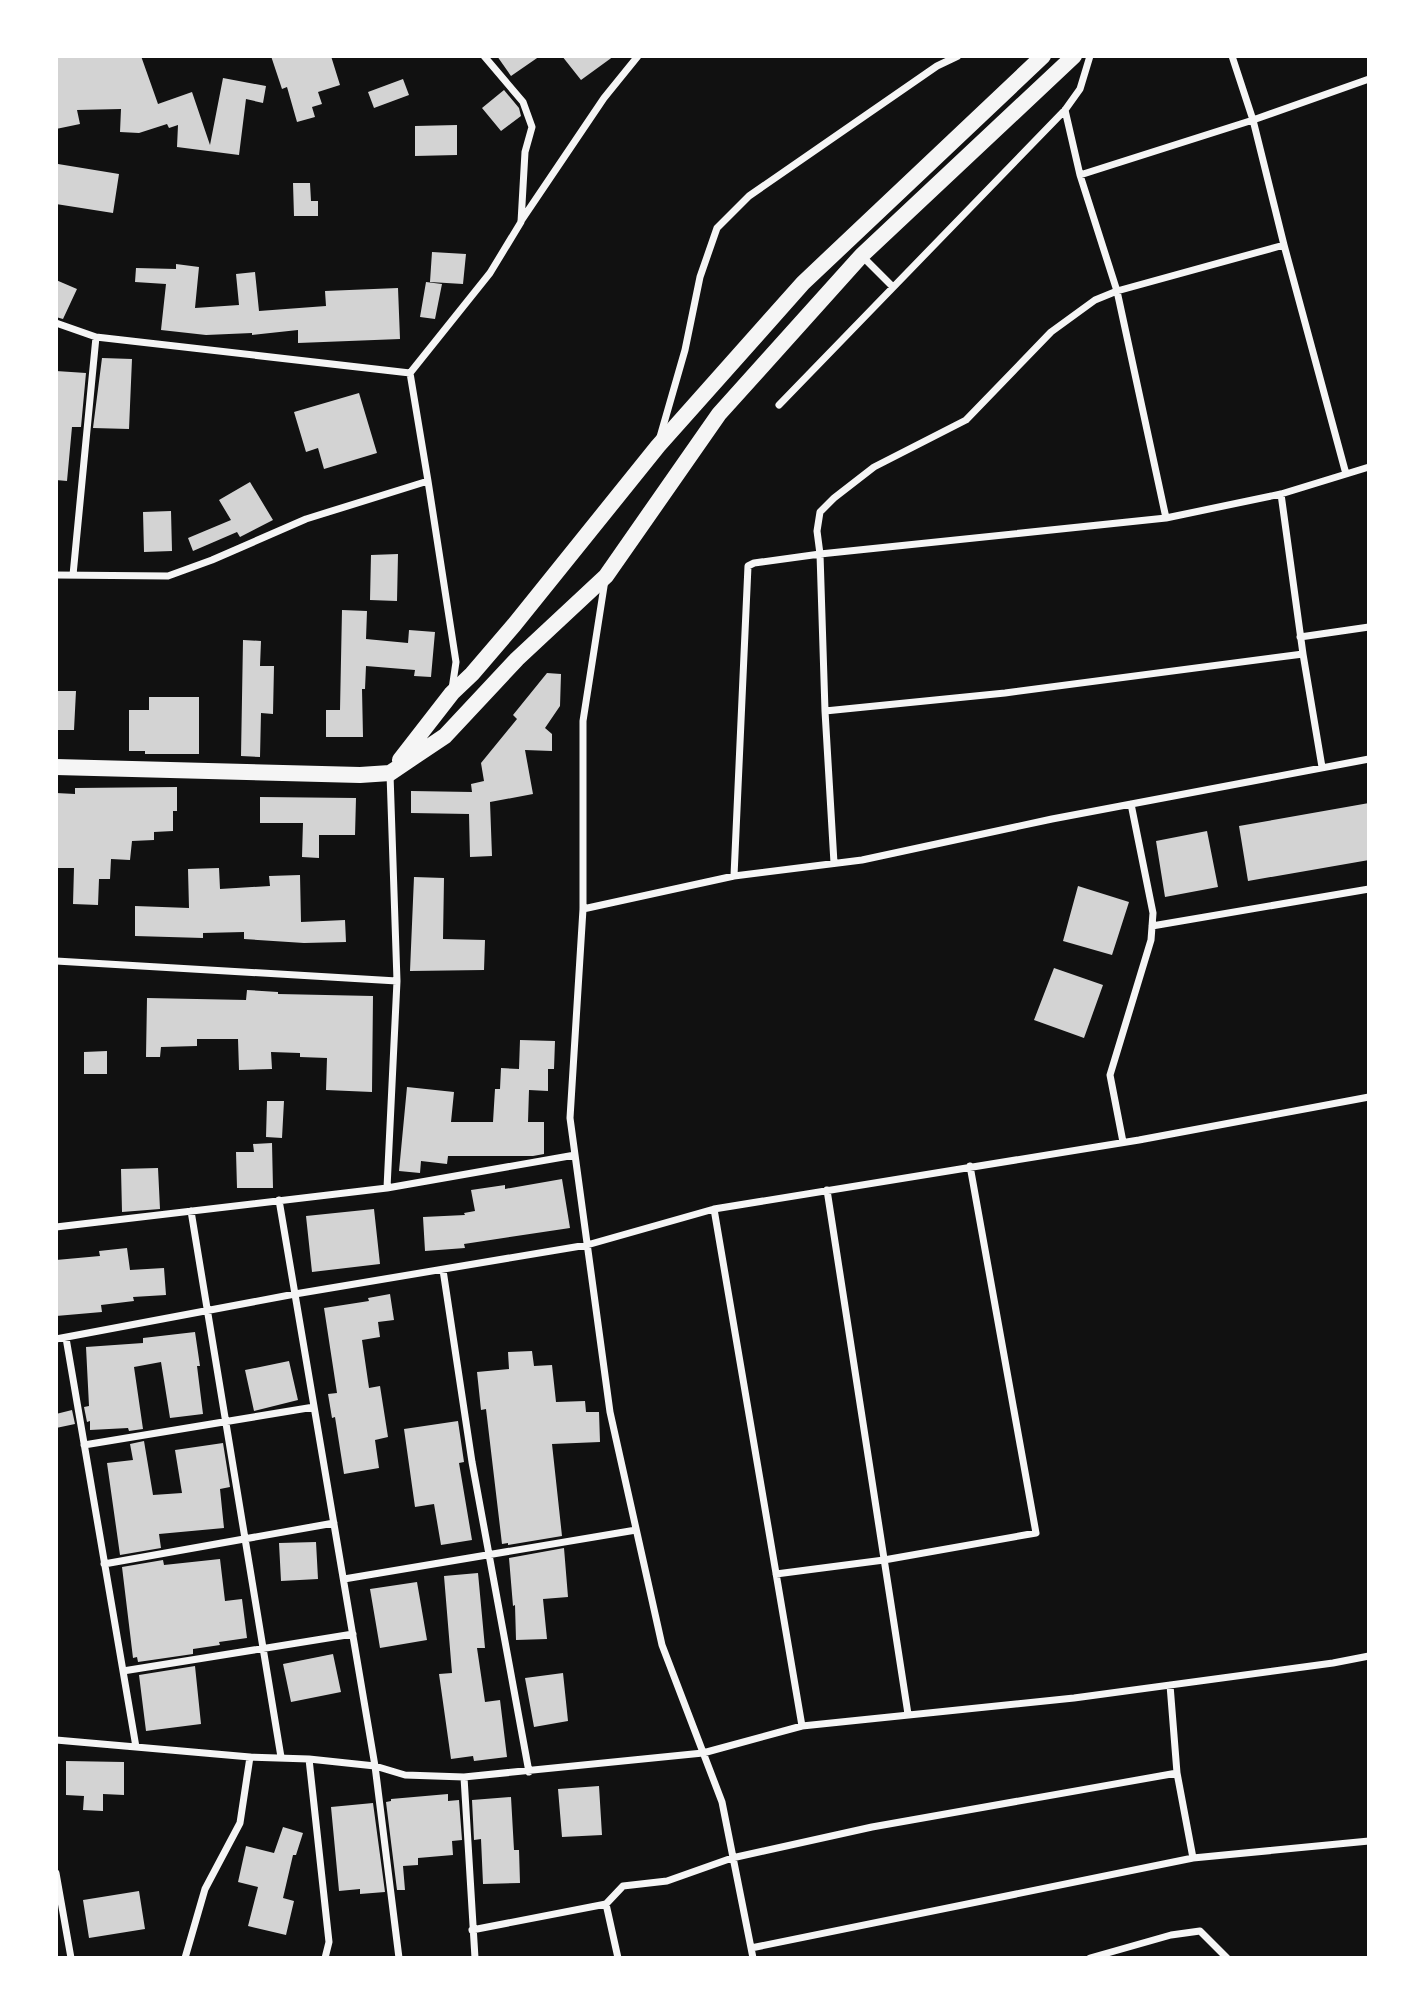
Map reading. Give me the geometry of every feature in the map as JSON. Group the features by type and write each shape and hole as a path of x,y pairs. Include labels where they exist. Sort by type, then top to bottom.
{"main road":[{"path":"390,774 452,693 506,635 658,446 803,283 1043,56"},
{"path":"56,767 390,774 445,736 517,659 606,576 719,414 862,255 1074,56"}],"street":[{"path":"484,56 523,102 532,127 525,152 521,222"},
{"path":"452,693 456,662 410,373 490,273 604,97 638,56"},
{"path":"658,446 685,350 700,277 717,228 749,196 937,66 958,56"},
{"path":"779,405 1065,110 1080,89 1090,56"},
{"path":"1232,56 1254,120 1284,245 1346,474"},
{"path":"1080,174 1254,120 1369,79"},
{"path":"1065,110 1080,174 1117,291 1166,519"},
{"path":"834,863 817,531 820,512 874,467 966,420 1051,332 1095,300 1117,291 1284,245"},
{"path":"862,255 893,288"},
{"path":"56,323 96,337 410,373"},
{"path":"73,575 96,337"},
{"path":"734,876 748,565 820,554 1166,519 1281,494 1369,467"},
{"path":"56,575 169,576 212,561 306,519 428,481"},
{"path":"1281,494 1300,638 1322,768"},
{"path":"606,576 583,721 583,909 570,1118 610,1412 662,1645 722,1802 753,1958"},
{"path":"1300,638 1369,627"},
{"path":"825,711 1005,693 1303,654"},
{"path":"583,909 734,876 862,860 1131,804 1369,759"},
{"path":"387,1188 397,981 390,774"},
{"path":"1123,1142 1110,1075 1151,940 1153,913 1131,804"},
{"path":"1152,926 1369,889"},
{"path":"56,961 397,981"},
{"path":"56,1339 295,1294 587,1245 714,1209 1123,1142 1369,1097"},
{"path":"56,1227 387,1188 575,1155"},
{"path":"776,1574 884,1560 1036,1533 970,1166"},
{"path":"827,1190 908,1714"},
{"path":"278,1200 375,1766 399,1958"},
{"path":"714,1209 802,1726"},
{"path":"191,1211 281,1757"},
{"path":"443,1270 472,1462 529,1772"},
{"path":"66,1338 136,1747"},
{"path":"84,1445 314,1407"},
{"path":"104,1564 334,1523"},
{"path":"344,1579 636,1530"},
{"path":"123,1671 353,1634"},
{"path":"56,1740 250,1757 309,1759 375,1766 405,1775 464,1777 703,1753 802,1726 1074,1698 1369,1656"},
{"path":"1170,1685 1177,1773 1193,1858"},
{"path":"185,1958 205,1889 240,1823 250,1757"},
{"path":"309,1759 329,1942 326,1958"},
{"path":"472,1930 606,1903 624,1885 667,1881 732,1858 872,1828 1177,1773"},
{"path":"464,1777 475,1958"},
{"path":"751,1948 1193,1858 1369,1841"},
{"path":"56,1873 71,1958"},
{"path":"606,1903 618,1958"},
{"path":"1090,1958 1171,1935 1200,1931 1227,1958"}],"building":[{"path":"56,56 141,56 158,104 192,92 210,145 223,78 266,86 263,103 246,99 239,155 177,147 178,125 169,128 167,124 139,133 120,132 121,109 77,110 80,124 56,129"},
{"path":"271,56 331,56 340,85 318,92 322,104 312,107 315,117 297,122 287,87 282,89"},
{"path":"497,56 540,56 511,76"},
{"path":"562,56 614,56 581,80"},
{"path":"403,79 409,95 374,108 368,92"},
{"path":"504,90 519,108 521,116 501,131 482,108"},
{"path":"457,125 457,155 415,156 415,126"},
{"path":"58,164 119,174 113,213 56,204"},
{"path":"293,183 310,183 311,201 318,201 318,216 294,216"},
{"path":"432,252 466,254 463,284 430,282"},
{"path":"176,264 199,267 195,308 239,305 236,274 255,272 259,311 326,306 325,291 398,288 400,339 298,343 298,330 252,335 206,335 161,330 166,284 135,282 136,268 176,269"},
{"path":"56,280 77,289 63,319 56,317"},
{"path":"426,282 442,284 435,319 420,317"},
{"path":"102,358 132,359 129,429 93,428"},
{"path":"56,371 86,373 81,427 72,427 67,481 56,480"},
{"path":"359,393 377,453 324,469 318,448 306,452 294,412"},
{"path":"250,482 273,520 240,537 237,532 193,551 188,538 231,520 219,500"},
{"path":"171,511 172,551 144,552 143,512"},
{"path":"398,554 397,601 370,600 371,555"},
{"path":"342,610 367,611 366,639 408,643 409,630 435,632 431,677 414,676 415,670 366,666 365,689 362,689 363,737 326,737 326,710 340,710"},
{"path":"243,640 261,641 260,666 274,666 273,714 261,713 260,757 241,756"},
{"path":"547,673 561,674 560,706 545,728 552,734 552,751 525,750 533,794 490,802 492,856 470,857 469,814 411,813 411,791 472,792 471,784 484,781 481,763 517,719 513,715"},
{"path":"56,691 76,691 74,730 56,730"},
{"path":"149,697 199,697 199,754 145,754 145,751 129,751 129,710 149,710"},
{"path":"177,787 177,811 173,811 173,831 154,832 154,840 132,841 130,860 111,859 110,879 99,879 98,905 73,904 74,868 56,868 56,793 75,794 75,788"},
{"path":"260,797 356,798 355,835 319,835 319,858 302,857 303,823 260,823"},
{"path":"1369,803 1369,860 1248,881 1239,826"},
{"path":"1207,831 1218,887 1165,897 1156,841"},
{"path":"219,868 220,889 270,886 269,876 300,875 301,922 345,920 346,942 304,943 244,939 244,932 203,933 203,938 135,936 135,906 189,908 188,869"},
{"path":"414,877 444,878 443,939 485,940 484,970 410,971"},
{"path":"1078,886 1129,902 1112,955 1063,941"},
{"path":"1054,968 1103,985 1084,1038 1034,1020"},
{"path":"247,990 278,994 373,996 372,1092 326,1090 327,1058 300,1057 300,1053 271,1052 272,1069 239,1070 238,1039 197,1039 197,1046 161,1047 160,1057 146,1057 147,998 246,1000"},
{"path":"520,1040 555,1041 554,1069 548,1069 548,1091 529,1090 528,1122 544,1122 544,1154 448,1156 447,1164 421,1161 420,1173 399,1171 407,1087 454,1092 451,1122 493,1122 495,1089 500,1089 501,1068 519,1069"},
{"path":"107,1051 107,1074 84,1074 84,1052"},
{"path":"267,1101 284,1101 282,1138 266,1137"},
{"path":"272,1143 273,1188 237,1188 236,1152 254,1152 253,1144"},
{"path":"158,1168 160,1209 122,1212 121,1169"},
{"path":"562,1179 570,1228 464,1244 465,1248 425,1251 423,1217 465,1215 464,1213 475,1211 471,1190 505,1185 505,1189"},
{"path":"374,1209 380,1264 312,1272 306,1216"},
{"path":"127,1248 130,1270 164,1268 166,1295 133,1297 134,1301 101,1305 102,1312 56,1316 56,1260 100,1256 99,1251"},
{"path":"390,1294 394,1320 378,1322 380,1337 362,1340 369,1388 380,1386 388,1437 375,1440 379,1468 344,1474 335,1417 332,1418 328,1394 337,1393 324,1308 369,1301 368,1298"},
{"path":"195,1332 203,1414 170,1418 161,1362 134,1367 143,1429 90,1430 90,1421 87,1422 84,1407 89,1406 86,1347 143,1343 143,1338"},
{"path":"532,1351 534,1366 552,1365 556,1402 585,1401 586,1412 599,1412 600,1442 552,1444 562,1536 508,1545 502,1544 486,1409 481,1410 477,1372 509,1369 508,1352"},
{"path":"289,1361 298,1400 254,1411 245,1370"},
{"path":"72,1410 75,1424 56,1428 56,1414"},
{"path":"458,1421 464,1462 459,1463 472,1540 441,1545 434,1504 415,1507 404,1429"},
{"path":"144,1441 153,1495 182,1493 175,1450 223,1443 230,1487 220,1489 224,1528 159,1534 161,1548 120,1555 107,1463 133,1460 130,1444"},
{"path":"316,1542 318,1579 281,1581 279,1543"},
{"path":"564,1548 568,1597 543,1599 547,1639 516,1640 509,1558"},
{"path":"220,1559 225,1601 242,1599 247,1638 193,1649 193,1654 138,1662 137,1657 133,1658 122,1567 163,1560 164,1565"},
{"path":"478,1573 485,1648 477,1648 485,1702 500,1700 507,1757 474,1761 473,1756 451,1759 439,1674 452,1673 444,1576"},
{"path":"417,1582 427,1640 380,1648 370,1589"},
{"path":"333,1654 341,1692 291,1702 283,1664"},
{"path":"195,1666 201,1724 146,1731 139,1675"},
{"path":"563,1673 568,1721 534,1727 525,1678"},
{"path":"66,1761 124,1762 124,1795 103,1794 103,1811 83,1810 84,1796 66,1795"},
{"path":"599,1786 602,1835 562,1837 558,1789"},
{"path":"448,1794 448,1801 459,1800 462,1840 452,1841 453,1855 418,1858 418,1865 403,1866 405,1890 397,1890 386,1802 391,1799"},
{"path":"511,1797 514,1850 519,1850 520,1883 483,1884 481,1839 474,1840 472,1800"},
{"path":"373,1803 385,1892 360,1894 360,1889 339,1891 331,1807"},
{"path":"283,1827 303,1833 296,1855 293,1855 283,1898 294,1901 286,1935 248,1926 258,1887 238,1882 246,1846 274,1853"},
{"path":"139,1891 145,1929 89,1938 83,1900"}]}
